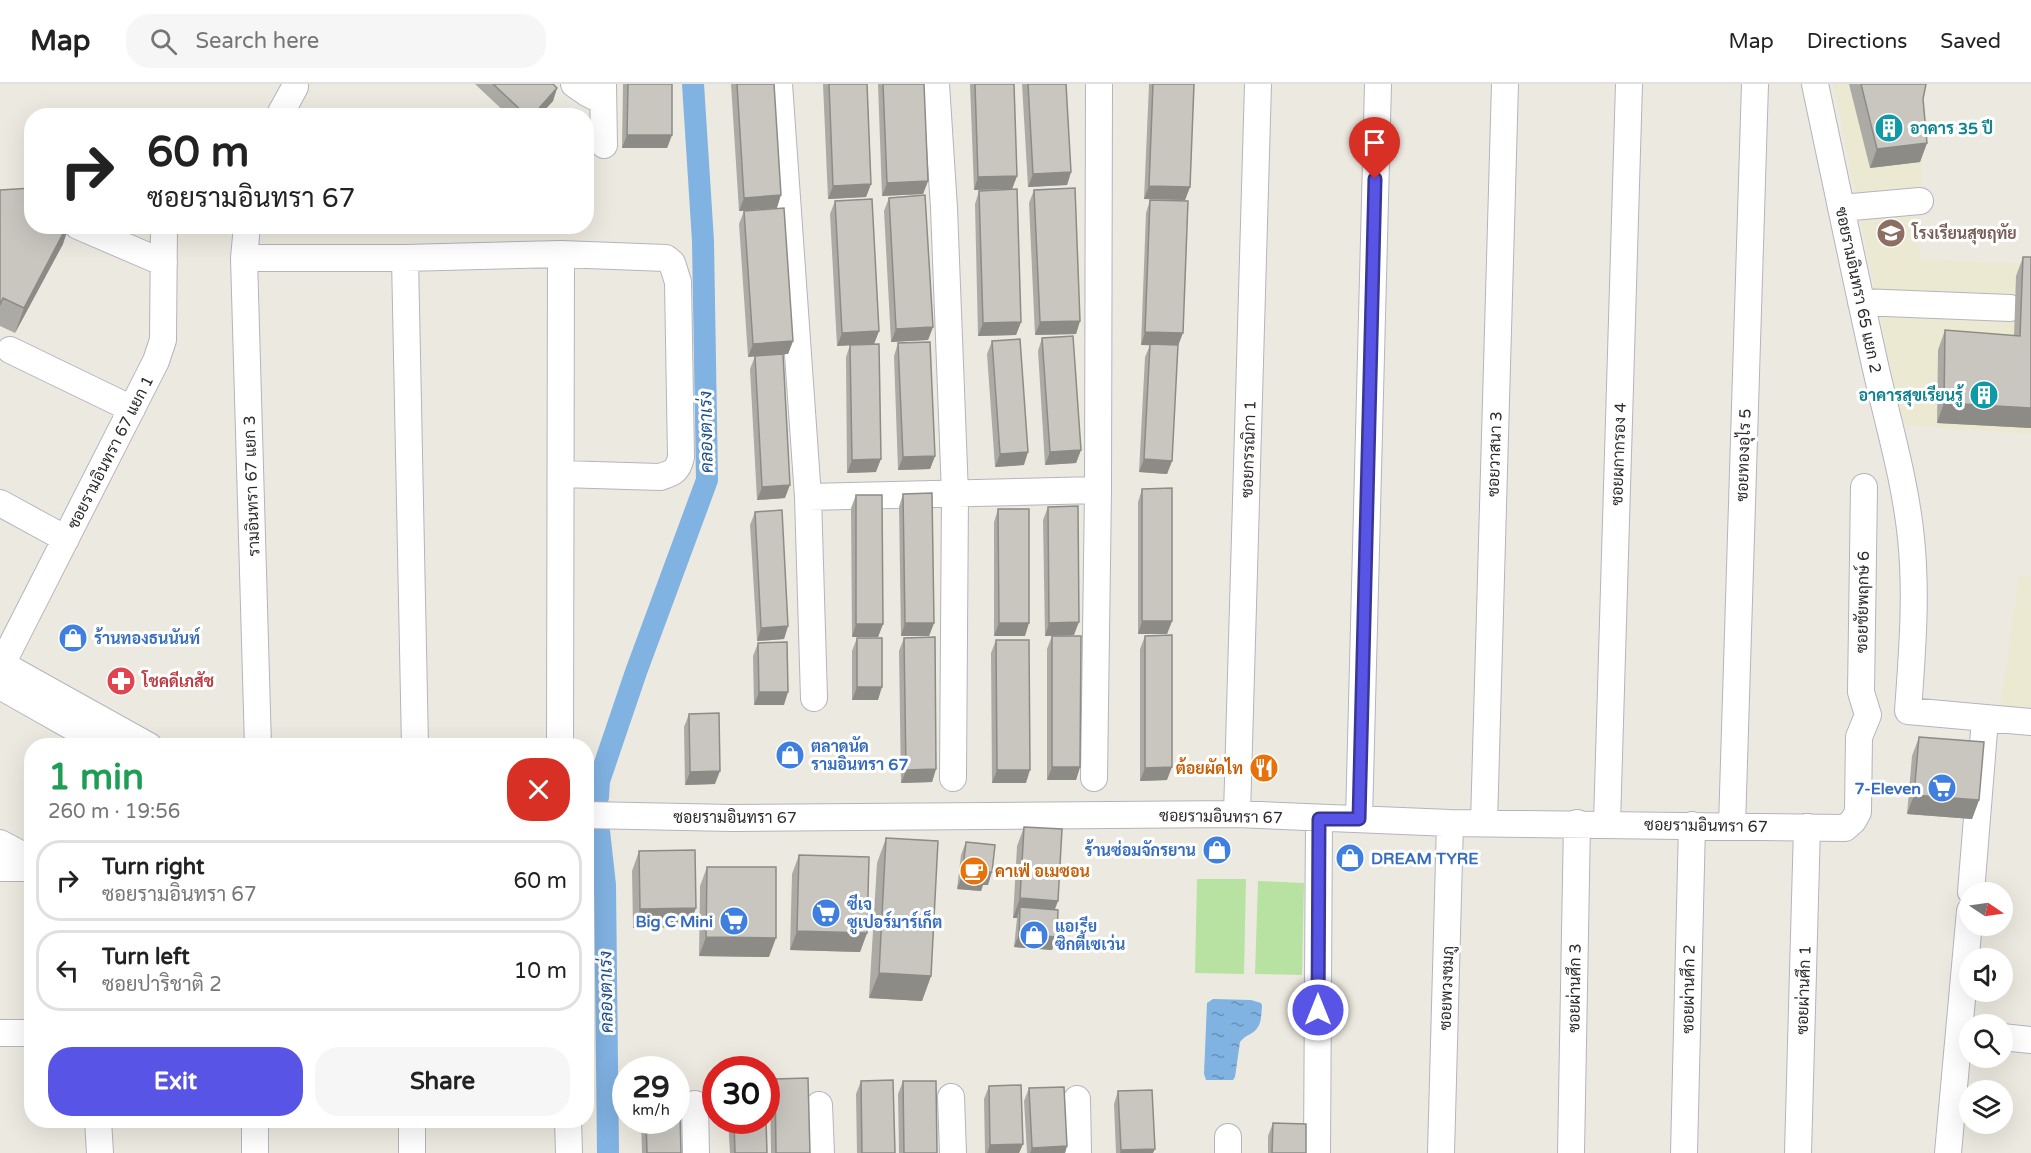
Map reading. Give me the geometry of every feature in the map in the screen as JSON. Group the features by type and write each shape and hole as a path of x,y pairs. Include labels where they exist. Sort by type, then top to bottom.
{"street":[{"path":"574,84 586,93 603,92 604,145"},
{"path":"780,84 808,497 814,698"},
{"path":"936,84 944,208 955,494 953,778"},
{"path":"1094,778 1098,490 1099,84"},
{"name":"ซอยกรรณิกา 1","path":"1237,814 1258,84"},
{"path":"1359,819 1378,84"},
{"name":"ซอยวาสนา 3","path":"1484,823 1505,84"},
{"name":"ซอยผกากรอง 4","path":"1607,823 1629,84"},
{"name":"ซอยทองอุไร 5","path":"1732,826 1755,84"},
{"name":"ซอยรามอินทรา 65 แยก 2","path":"1815,84 1861,302 1901,470 1911,538 1914,625 1908,711"},
{"path":"283,108 295,87"},
{"path":"1841,208 1920,201"},
{"path":"97,234 164,263"},
{"name":"ซอยรามอินทรา 67 แยก 1","path":"1,671 156,361 163,340 164,234"},
{"name":"รามอินทรา 67 แยก 3","path":"246,234 244,258 258,738"},
{"path":"244,258 405,258 561,254 666,258 672,264 678,282 681,458 678,468 672,474 660,477 561,474"},
{"path":"560,738 561,254"},
{"path":"405,258 415,738"},
{"path":"1861,302 2010,308"},
{"path":"10,350 132,409"},
{"name":"ซอยชัยพฤกษ์ 6","path":"1864,488 1861,692 1868,715"},
{"path":"808,497 1098,490"},
{"path":"0,503 66,539"},
{"path":"1,671 95,738"},
{"path":"1,671 133,738"},
{"path":"1868,715 1908,711 2031,722"},
{"name":"ซอยรามอินทรา 67","path":"594,815 743,818 1237,814 1450,823 1607,823 1845,828 1858,812 1859,737 1868,715"},
{"path":"1972,882 1985,719"},
{"path":"1317,1153 1319,819"},
{"name":"ซอยพวงชมภู","path":"1441,1153 1450,823"},
{"name":"ซอยผ่านศึก 3","path":"1571,1153 1577,823"},
{"name":"ซอยผ่านศึก 2","path":"1684,1153 1692,825"},
{"name":"ซอยผ่านศึก 1","path":"1798,1153 1807,827"},
{"path":"0,843 24,856"},
{"path":"0,868 24,868"},
{"path":"1966,1014 1969,936"},
{"path":"0,1033 24,1033"},
{"path":"2013,1038 2031,1040"},
{"path":"1948,1153 1960,1068"},
{"path":"951,1097 953,1153"},
{"path":"1077,1099 1078,1153"},
{"path":"695,1104 696,1153"},
{"path":"819,1105 821,1153"},
{"path":"98,1128 100,1153"},
{"path":"255,1128 255,1153"},
{"path":"412,1128 412,1153"},
{"path":"568,1128 569,1153"}],"shaded area":[{"name":"โรงเรียนสุขฤทัย","path":"1833,84 1924,84 1919,259 2031,264 2031,434 1902,425"},
{"path":"2019,575 2031,576 2031,711 2000,708"}],"green space":[{"path":"1197,879 1246,879 1244,974 1195,973"},
{"path":"1258,881 1304,883 1302,975 1255,974"}],"water":[{"path":"1213,999 1251,1000 1261,1003 1262,1006 1258,1028 1240,1042 1233,1080 1206,1080 1204,1074 1207,1003"}],"building":[{"path":"493,84 553,84 557,88 539,108 518,108"},
{"path":"628,84 672,84 672,135 627,135"},
{"path":"737,84 774,84 781,195 744,198"},
{"path":"829,84 867,84 871,184 833,186"},
{"path":"883,84 924,84 928,181 887,183"},
{"path":"975,84 1014,84 1017,176 978,177"},
{"path":"1028,84 1066,84 1071,172 1033,174"},
{"path":"1153,84 1194,84 1190,187 1149,186"},
{"name":"อาคาร 35 ปี","path":"1861,84 1926,84 1923,99 1927,143 1877,149"},
{"path":"24,188 24,234 63,234 24,308 3,298 0,305 0,190"},
{"path":"1075,188 1080,321 1040,322 1034,190"},
{"path":"1017,189 1021,322 983,323 979,191"},
{"path":"925,195 933,327 896,329 889,198"},
{"path":"872,199 879,331 842,333 835,201"},
{"path":"1150,200 1188,201 1183,333 1145,332"},
{"path":"784,208 793,341 753,344 744,211"},
{"name":"อาคารสุขเรียนรู้","path":"2023,257 2031,257 2031,408 1944,403 1945,330 2020,336"},
{"path":"1073,336 1081,450 1050,452 1042,338"},
{"path":"1020,339 1028,452 1000,454 992,341"},
{"path":"930,342 935,456 903,457 898,343"},
{"path":"879,344 881,459 852,460 850,345"},
{"path":"1150,344 1178,345 1172,461 1144,459"},
{"path":"783,354 790,485 762,487 755,356"},
{"path":"1172,488 1172,621 1142,621 1142,489"},
{"path":"932,493 934,623 905,623 903,494"},
{"path":"856,495 882,495 883,624 856,624"},
{"path":"1078,506 1079,622 1049,623 1048,507"},
{"path":"998,509 1029,509 1029,623 999,623"},
{"path":"782,510 788,626 761,628 755,512"},
{"path":"1172,635 1172,767 1145,768 1145,636"},
{"path":"1052,636 1081,636 1080,767 1052,767"},
{"path":"935,637 936,769 906,770 904,638"},
{"path":"857,638 882,638 882,687 857,687"},
{"path":"996,640 1029,640 1030,770 997,770"},
{"path":"787,642 788,692 759,692 758,643"},
{"path":"719,713 720,771 690,772 689,714"},
{"name":"7-Eleven","path":"1919,737 1984,742 1979,800 1914,795"},
{"path":"1024,827 1062,829 1058,901 1020,898"},
{"path":"886,838 938,841 931,976 879,973"},
{"path":"966,842 995,845 992,872 986,872 986,878 962,876"},
{"path":"695,850 696,908 640,909 639,851"},
{"name":"ซีเจ ซูเปอร์มาร์เก็ต","path":"799,855 869,857 867,933 797,931"},
{"name":"Big C Mini","path":"707,867 776,867 776,938 706,937"},
{"path":"1020,907 1058,910 1057,937 1019,934"},
{"path":"808,1078 810,1153 776,1153 776,1134 780,1134 780,1079"},
{"path":"893,1080 895,1153 862,1153 861,1081"},
{"path":"903,1081 936,1081 937,1153 904,1153"},
{"path":"1021,1085 1023,1144 990,1145 989,1086"},
{"path":"1064,1087 1067,1146 1032,1148 1029,1088"},
{"path":"1152,1090 1155,1149 1121,1150 1118,1091"},
{"path":"1273,1123 1306,1124 1306,1153 1272,1153"},
{"path":"646,1134 681,1134 681,1153 647,1153"},
{"path":"734,1134 766,1134 767,1153 735,1153"}],"waterway":[{"name":"คลองตาเร่ง","path":"598,797 599,781 636,672 707,480 703,241 693,84"},
{"name":"คลองตาเร่ง","path":"599,831 605,885 608,1153"}],"place":[{"name":"อาคาร 35 ปี","path":"1889,128"},
{"name":"โรงเรียนสุขฤทัย","path":"1891,233"},
{"name":"อาคารสุขเรียนรู้","path":"1984,395"},
{"name":"ร้านทองธนนันท์","path":"73,638"},
{"name":"โชคดีเภสัช","path":"121,681"},
{"name":"ตลาดนัด รามอินทรา 67","path":"790,755"},
{"name":"ต้อยผัดไท","path":"1264,768"},
{"name":"7-Eleven","path":"1942,788"},
{"name":"ร้านซ่อมจักรยาน","path":"1217,850"},
{"name":"DREAM TYRE","path":"1350,858"},
{"name":"คาเฟ่ อเมซอน","path":"974,871"},
{"name":"ซีเจ ซูเปอร์มาร์เก็ต","path":"826,913"},
{"name":"Big C Mini","path":"734,921"},
{"name":"แอเรีย ซิกตี้เซเว่น","path":"1034,935"}],"route":[{"path":"1318,1010 1319,819 1359,819 1375,179"}]}
